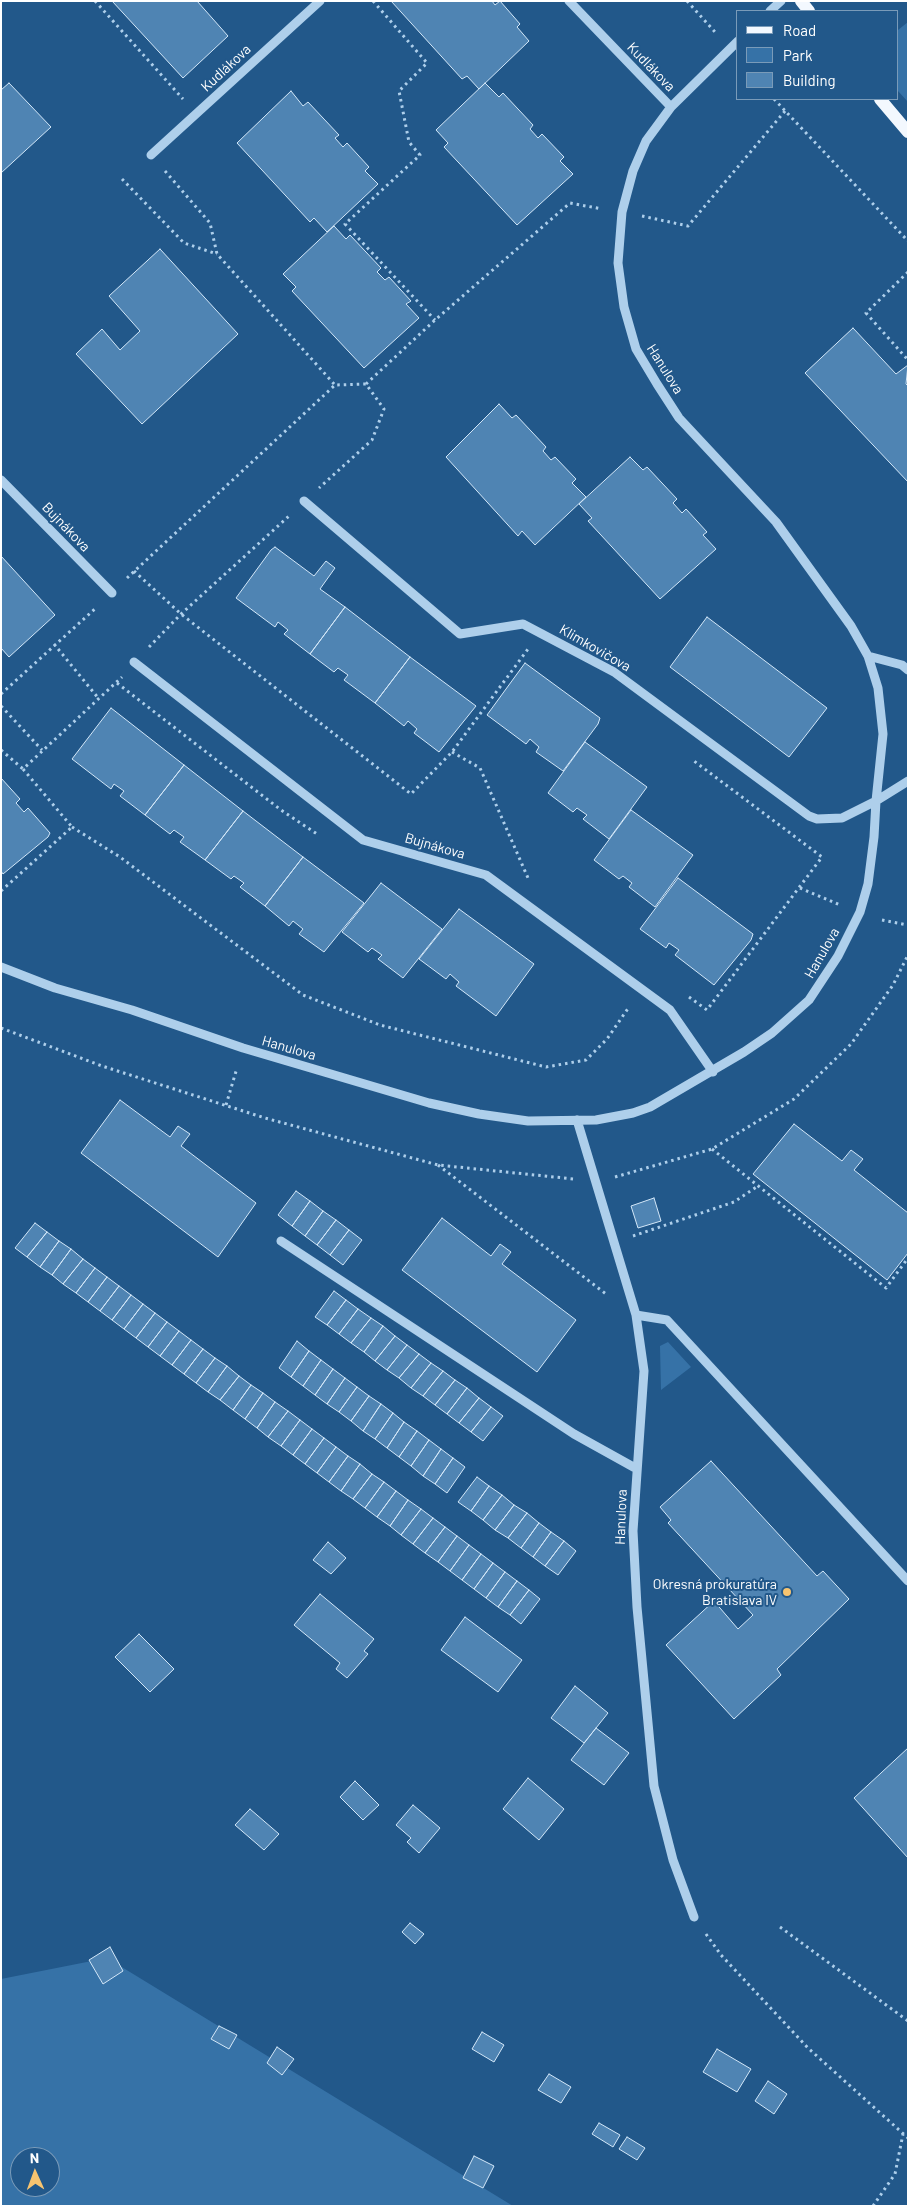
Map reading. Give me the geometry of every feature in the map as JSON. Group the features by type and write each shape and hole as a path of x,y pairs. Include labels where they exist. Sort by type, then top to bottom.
{"main road":[{"path":"881,100 908,132"}],"street":[{"name":"Kudlákova","path":"152,156 320,1"},
{"name":"Kudlákova","path":"569,1 671,108"},
{"path":"771,10 781,1"},
{"name":"Hanulova","path":"1,967 55,988 132,1010 243,1048 428,1103 479,1114 528,1121 596,1120 632,1114 650,1107 714,1072 772,1033 809,1000 838,956 860,912 868,884 883,734 878,688 868,656 852,626 776,522 679,418 636,349 620,285 618,264 622,212 639,155 654,129 671,108 736,43"},
{"name":"Bujnákova","path":"1,480 112,593"},
{"path":"304,501 460,634 523,624"},
{"name":"Klimkovičova","path":"523,624 614,672 809,816 817,819 842,818 876,801 908,781"},
{"path":"868,656 902,666 908,670"},
{"name":"Bujnákova","path":"134,662 363,840 486,875 670,1010 714,1072"},
{"name":"Hanulova","path":"577,1120 636,1315 644,1371 633,1531 637,1607 654,1786 673,1860 694,1917"},
{"path":"280,1241 574,1434 637,1469"},
{"path":"636,1315 667,1320 908,1581"}],"path":[{"path":"95,1 197,114"},
{"path":"373,1 427,63 399,92 409,142 420,155 345,224 435,320"},
{"path":"687,1 730,48"},
{"path":"775,100 908,240"},
{"path":"1,694 335,385 366,384 435,320 570,203 688,226 785,111"},
{"path":"152,156 210,224 217,254 335,385"},
{"path":"122,179 184,243 217,254"},
{"path":"908,272 866,314 908,360"},
{"path":"23,770 42,750 117,683 134,662 181,614 372,440 384,410 366,384"},
{"path":"134,571 181,614 411,794 452,752 534,641 523,624"},
{"path":"54,644 99,699"},
{"path":"117,683 281,810 319,835"},
{"path":"1,706 42,750"},
{"path":"1,750 23,770 72,827 120,857 304,995 380,1025 546,1066 586,1060 607,1039 630,1008 624,1002"},
{"path":"452,752 480,768 530,883"},
{"path":"683,993 707,1010 822,857 686,755"},
{"path":"1,891 72,827"},
{"path":"800,888 843,906"},
{"path":"882,920 908,926"},
{"path":"226,1105 243,1048"},
{"path":"712,1149 886,1288 908,1258"},
{"path":"438,1165 610,1297"},
{"path":"632,1236 734,1202 758,1186"},
{"path":"694,1917 721,1955 808,2048 908,2138"},
{"path":"780,1927 908,2021"},
{"path":"873,2206 895,2174 903,2134"}],"green space":[{"path":"908,22 908,102 899,92 899,29"},
{"path":"668,1342 691,1367 661,1390 660,1346"},
{"path":"107,1958 513,2206 1,2206 1,1979"}],"building":[{"path":"112,1 197,1 228,36 183,78"},
{"path":"391,1 492,1 495,5 500,1 520,24 517,27 529,41 479,89 467,76 462,79"},
{"path":"9,83 51,127 1,173 1,90"},
{"path":"485,83 499,97 503,93 533,125 530,129 538,138 542,134 564,157 560,161 573,174 517,225 444,147 448,143 436,130"},
{"path":"291,91 303,106 308,102 339,135 335,138 343,147 347,143 369,167 365,171 378,184 327,232 314,218 310,222 237,143"},
{"path":"334,226 346,239 350,235 381,268 377,272 385,280 389,277 411,301 406,304 419,318 364,368 292,291 296,287 283,274"},
{"path":"160,249 238,334 142,424 76,354 102,329 120,350 140,331 109,296"},
{"path":"853,328 896,374 908,365 906,384 908,386 908,482 805,373"},
{"path":"499,404 512,418 516,415 546,447 543,451 551,460 555,457 576,479 572,483 586,497 535,545 522,531 518,536 446,457"},
{"path":"630,457 643,470 647,467 677,499 673,503 682,513 686,509 707,532 703,535 716,549 660,599 588,521 592,518 579,504"},
{"path":"275,547 314,576 326,561 335,568 320,589 345,607 310,654 284,634 288,630 278,622 275,627 236,598"},
{"path":"1,556 55,615 9,657 1,648"},
{"path":"345,607 410,657 375,703 344,680 348,675 338,668 334,672 310,654"},
{"path":"707,617 827,708 789,757 670,667"},
{"path":"410,657 476,706 439,752 414,733 417,729 408,721 404,726 375,703"},
{"path":"525,663 600,718 598,724 563,771 536,752 539,747 530,739 526,744 487,715"},
{"path":"111,708 184,765 145,815 120,796 124,791 114,784 111,789 72,759"},
{"path":"585,742 647,787 609,839 583,819 587,815 577,808 573,812 548,793"},
{"path":"184,765 243,811 205,860 180,842 184,837 174,830 170,834 145,815"},
{"path":"1,778 20,799 16,803 24,812 28,808 50,833 48,837 3,874 1,871"},
{"path":"631,810 693,855 655,907 629,887 632,883 623,876 619,879 594,860"},
{"path":"243,811 303,857 265,906 240,887 244,883 234,876 231,879 205,860"},
{"path":"303,857 364,903 324,952 299,934 303,929 293,921 289,926 265,906"},
{"path":"678,878 753,934 751,940 714,985 675,955 679,950 669,943 666,948 640,929"},
{"path":"381,883 442,929 403,978 378,959 382,955 372,948 368,952 342,932"},
{"path":"459,909 534,964 496,1016 456,986 459,982 450,974 446,979 419,959"},
{"path":"120,1100 170,1137 178,1126 190,1134 181,1146 256,1203 218,1257 81,1153"},
{"path":"794,1124 842,1161 851,1150 863,1159 854,1170 908,1213 908,1253 887,1280 753,1174"},
{"path":"296,1191 310,1201 292,1226 278,1215"},
{"path":"654,1198 661,1221 638,1228 631,1206"},
{"path":"310,1201 323,1211 305,1236 292,1226"},
{"path":"323,1211 336,1220 317,1245 305,1236"},
{"path":"442,1218 491,1256 500,1244 511,1252 502,1264 576,1320 537,1372 402,1270"},
{"path":"336,1220 349,1230 330,1255 317,1245"},
{"path":"35,1223 47,1232 27,1257 15,1248"},
{"path":"349,1230 362,1240 343,1265 330,1255"},
{"path":"47,1232 59,1241 40,1267 27,1257"},
{"path":"59,1241 71,1249 52,1275 40,1267"},
{"path":"71,1249 83,1259 63,1284 52,1275"},
{"path":"83,1259 95,1268 76,1293 63,1284"},
{"path":"95,1268 107,1277 88,1302 76,1293"},
{"path":"107,1277 119,1286 100,1311 88,1302"},
{"path":"119,1286 131,1295 112,1320 100,1311"},
{"path":"334,1291 346,1300 327,1325 315,1317"},
{"path":"131,1295 143,1304 124,1329 112,1320"},
{"path":"346,1300 358,1309 339,1334 327,1325"},
{"path":"143,1304 155,1313 136,1338 124,1329"},
{"path":"358,1309 371,1318 351,1343 339,1334"},
{"path":"155,1313 167,1322 148,1347 136,1338"},
{"path":"371,1318 383,1326 364,1352 351,1343"},
{"path":"167,1322 179,1331 160,1356 148,1347"},
{"path":"383,1326 395,1336 375,1361 364,1352"},
{"path":"179,1331 191,1340 172,1365 160,1356"},
{"path":"395,1336 407,1345 387,1370 375,1361"},
{"path":"191,1340 203,1349 184,1374 172,1365"},
{"path":"297,1341 309,1351 291,1377 279,1368"},
{"path":"407,1345 419,1354 399,1378 387,1370"},
{"path":"203,1349 215,1358 196,1383 184,1374"},
{"path":"309,1351 321,1360 303,1386 291,1377"},
{"path":"419,1354 431,1363 411,1388 399,1378"},
{"path":"215,1358 227,1366 208,1392 196,1383"},
{"path":"321,1360 333,1369 315,1395 303,1386"},
{"path":"431,1363 443,1371 423,1396 411,1388"},
{"path":"227,1366 239,1376 220,1400 208,1392"},
{"path":"333,1369 345,1378 327,1404 315,1395"},
{"path":"443,1371 455,1380 435,1405 423,1396"},
{"path":"239,1376 251,1385 233,1410 220,1400"},
{"path":"345,1378 357,1387 339,1412 327,1404"},
{"path":"455,1380 467,1388 447,1414 435,1405"},
{"path":"251,1385 263,1393 245,1419 233,1410"},
{"path":"357,1387 369,1396 351,1421 339,1412"},
{"path":"467,1388 479,1398 459,1423 447,1414"},
{"path":"263,1393 275,1402 257,1428 245,1419"},
{"path":"369,1396 381,1404 363,1431 351,1421"},
{"path":"479,1398 491,1407 471,1432 459,1423"},
{"path":"275,1402 288,1411 268,1437 257,1428"},
{"path":"381,1404 393,1413 375,1439 363,1431"},
{"path":"491,1407 503,1416 483,1441 471,1432"},
{"path":"288,1411 300,1420 281,1446 268,1437"},
{"path":"393,1413 404,1422 387,1448 375,1439"},
{"path":"300,1420 312,1429 293,1455 281,1446"},
{"path":"404,1422 417,1431 399,1457 387,1448"},
{"path":"312,1429 324,1438 305,1464 293,1455"},
{"path":"417,1431 429,1440 411,1466 399,1457"},
{"path":"324,1438 336,1447 317,1473 305,1464"},
{"path":"429,1440 441,1449 423,1476 411,1466"},
{"path":"336,1447 348,1456 329,1482 317,1473"},
{"path":"441,1449 453,1458 435,1484 423,1476"},
{"path":"348,1456 360,1464 341,1491 329,1482"},
{"path":"453,1458 465,1467 447,1493 435,1484"},
{"name":"Okresná prokuratúra Bratislava IV","path":"711,1461 817,1576 823,1571 849,1599 777,1669 781,1675 734,1719 666,1645 714,1601 738,1629 753,1615 668,1523 671,1520 660,1507"},
{"path":"360,1464 372,1474 353,1499 341,1491"},
{"path":"372,1474 384,1482 365,1508 353,1499"},
{"path":"477,1477 489,1486 471,1511 458,1502"},
{"path":"384,1482 396,1491 377,1517 365,1508"},
{"path":"489,1486 502,1495 483,1520 471,1511"},
{"path":"396,1491 408,1500 390,1526 377,1517"},
{"path":"502,1495 514,1505 495,1530 483,1520"},
{"path":"408,1500 421,1509 401,1535 390,1526"},
{"path":"514,1505 527,1513 508,1538 495,1530"},
{"path":"421,1509 433,1518 413,1544 401,1535"},
{"path":"527,1513 539,1523 521,1548 508,1538"},
{"path":"433,1518 445,1527 425,1553 413,1544"},
{"path":"539,1523 551,1532 533,1557 521,1548"},
{"path":"445,1527 457,1536 438,1562 425,1553"},
{"path":"551,1532 564,1541 545,1566 533,1557"},
{"path":"457,1536 469,1545 450,1571 438,1562"},
{"path":"564,1541 576,1551 558,1575 545,1566"},
{"path":"328,1542 346,1558 331,1574 313,1560"},
{"path":"469,1545 481,1554 462,1580 450,1571"},
{"path":"481,1554 493,1563 474,1589 462,1580"},
{"path":"493,1563 505,1572 486,1598 474,1589"},
{"path":"505,1572 517,1581 498,1607 486,1598"},
{"path":"517,1581 529,1590 510,1615 498,1607"},
{"path":"529,1590 540,1599 521,1624 510,1615"},
{"path":"320,1594 374,1639 364,1651 368,1654 347,1678 336,1669 340,1663 294,1625"},
{"path":"465,1617 522,1660 498,1692 441,1650"},
{"path":"139,1634 174,1669 150,1692 115,1657"},
{"path":"575,1686 608,1713 584,1743 551,1718"},
{"path":"596,1728 629,1753 604,1785 571,1760"},
{"path":"908,1748 908,1858 854,1798"},
{"path":"528,1778 564,1809 539,1840 503,1809"},
{"path":"355,1781 379,1805 363,1820 340,1797"},
{"path":"413,1805 440,1828 419,1853 407,1842 411,1838 396,1825"},
{"path":"250,1809 279,1834 264,1850 235,1825"},
{"path":"410,1923 424,1934 415,1944 402,1932"},
{"path":"110,1947 123,1971 103,1984 89,1960"},
{"path":"219,2026 237,2035 229,2049 211,2039"},
{"path":"482,2032 504,2045 494,2062 472,2049"},
{"path":"277,2047 294,2059 282,2075 267,2063"},
{"path":"717,2049 751,2069 737,2092 703,2072"},
{"path":"549,2074 571,2087 561,2103 538,2090"},
{"path":"768,2081 787,2094 774,2114 755,2101"},
{"path":"599,2123 620,2135 613,2147 592,2134"},
{"path":"627,2137 645,2148 637,2160 619,2149"},
{"path":"474,2156 494,2166 483,2188 463,2178"}],"place":[{"name":"Okresná prokuratúra Bratislava IV","path":"787,1592"}]}
